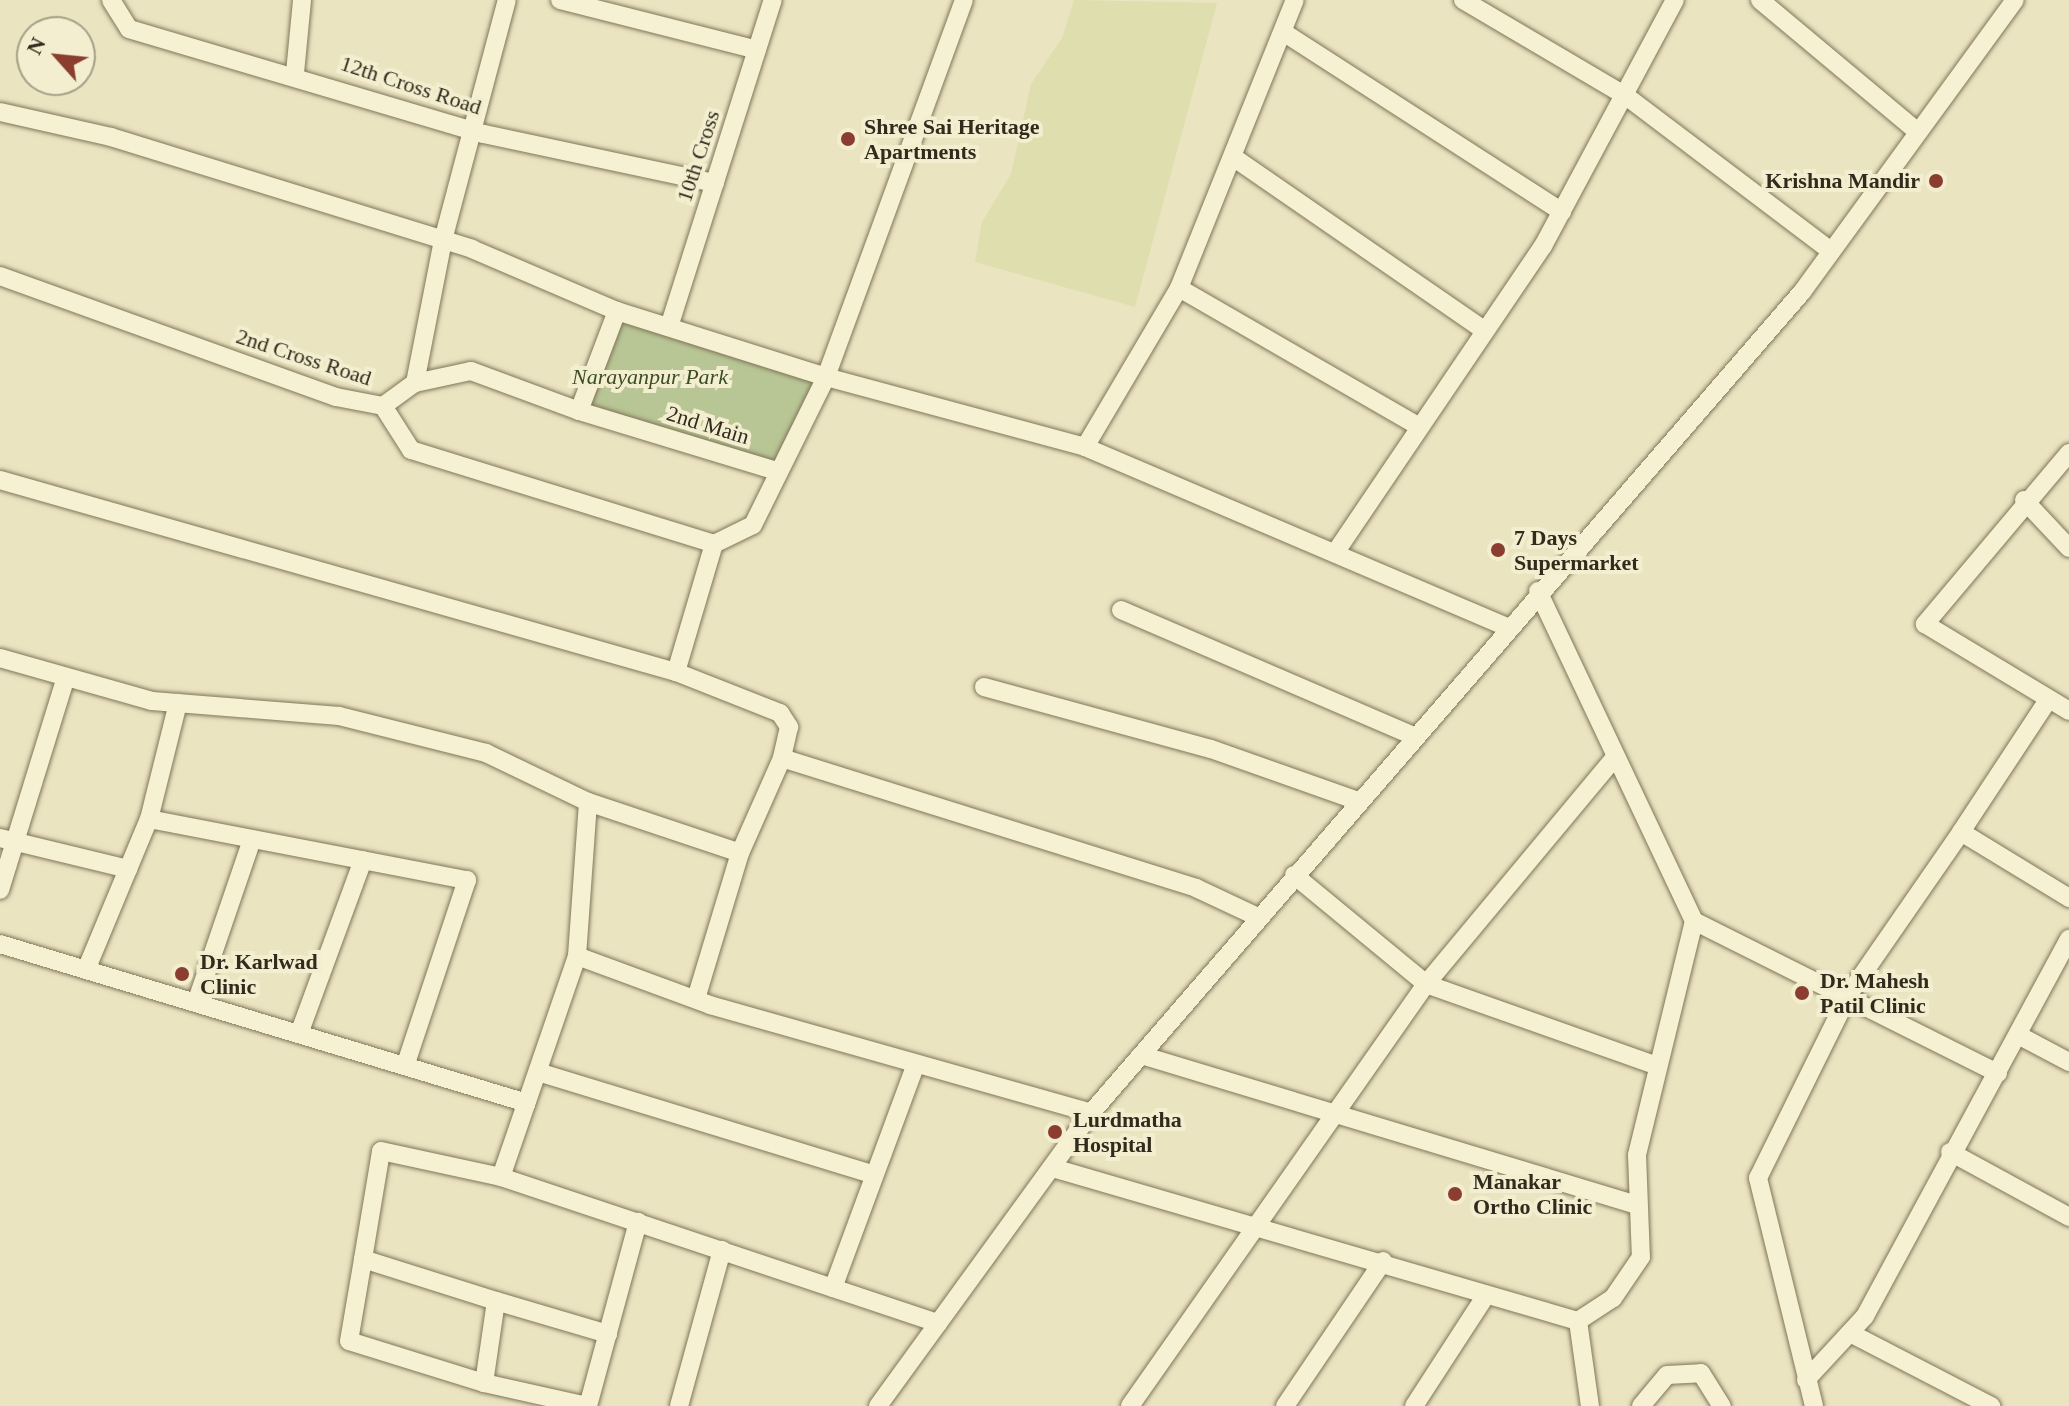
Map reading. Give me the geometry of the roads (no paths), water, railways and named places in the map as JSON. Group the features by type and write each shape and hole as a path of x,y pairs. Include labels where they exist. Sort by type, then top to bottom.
{"street":[{"name":"12th Cross Road","path":"111,0 129,29 295,73 474,131 715,183"},
{"path":"295,73 302,0"},
{"path":"415,383 443,240 507,0"},
{"path":"560,0 757,50"},
{"name":"10th Cross","path":"669,327 773,0"},
{"path":"383,406 411,450 714,544 753,525 826,377 964,0"},
{"path":"1085,447 1179,288 1295,0"},
{"path":"1463,0 1626,96 1831,251"},
{"path":"1335,553 1562,212 1675,0"},
{"path":"1760,0 1918,132"},
{"path":"878,1406 1091,1113 1831,251 2015,0"},
{"path":"1283,32 1562,212"},
{"path":"0,112 111,137 443,240 617,311 826,377 1085,447 1506,627"},
{"path":"1233,157 1485,331"},
{"name":"2nd Cross Road","path":"0,276 336,397 383,406 415,383 471,371 579,411"},
{"path":"1179,288 1420,427"},
{"path":"579,411 617,311"},
{"name":"2nd Main","path":"579,411 777,471"},
{"path":"2069,453 2024,500 1925,624 2069,711"},
{"path":"0,480 676,672 780,713 789,727 782,758 740,853 697,995"},
{"path":"2024,500 2069,548"},
{"path":"676,672 714,544"},
{"path":"1538,591 1694,921 1849,994 1998,1073"},
{"path":"1121,610 1413,736"},
{"path":"0,658 178,703 339,716 486,753 588,802 740,853"},
{"path":"0,890 8,840 66,677"},
{"path":"984,687 1211,749 1358,801"},
{"path":"1814,1406 1758,1178 1849,994 2048,700"},
{"path":"86,970 149,819 178,703"},
{"path":"1130,1406 1426,984 1615,757"},
{"path":"782,758 1196,888 1258,917"},
{"path":"501,1177 577,956 588,802"},
{"path":"149,819 467,880 405,1066"},
{"path":"1961,832 2069,898"},
{"path":"196,1003 252,839"},
{"path":"8,840 128,869"},
{"path":"299,1034 363,860"},
{"path":"1294,875 1426,984 1655,1065"},
{"path":"1053,1168 1254,1230 1383,1261 1578,1321 1613,1298 1641,1257 1634,1204 1655,1065 1694,921"},
{"path":"1806,1380 1852,1334 2069,939"},
{"path":"0,944 527,1103"},
{"path":"577,956 697,995 710,1005 1091,1113"},
{"path":"2018,1035 2069,1062"},
{"path":"1141,1055 1332,1117 1634,1204"},
{"path":"833,1288 871,1174 916,1064"},
{"path":"538,1072 871,1174"},
{"path":"638,1222 588,1406 484,1383 349,1341 381,1151 501,1177 638,1222 722,1250 938,1323"},
{"path":"1950,1152 2069,1217"},
{"path":"679,1406 722,1250"},
{"path":"363,1259 608,1334"},
{"path":"1285,1406 1383,1261"},
{"path":"1414,1406 1486,1295"},
{"path":"484,1383 496,1301"},
{"path":"1578,1321 1593,1403"},
{"path":"1852,1334 1991,1406"},
{"path":"1641,1406 1667,1375 1701,1373 1722,1406"}],"place":[{"name":"Shree Sai Heritage Apartments","path":"848,139"},
{"name":"Krishna Mandir","path":"1936,181"},
{"name":"7 Days Supermarket","path":"1498,550"},
{"name":"Dr. Karlwad Clinic","path":"182,974"},
{"name":"Dr. Mahesh Patil Clinic","path":"1802,993"},
{"name":"Lurdmatha Hospital","path":"1055,1132"},
{"name":"Manakar Ortho Clinic","path":"1455,1194"}],"park label":[{"name":"Narayanpur Park","path":"650,377"}]}
